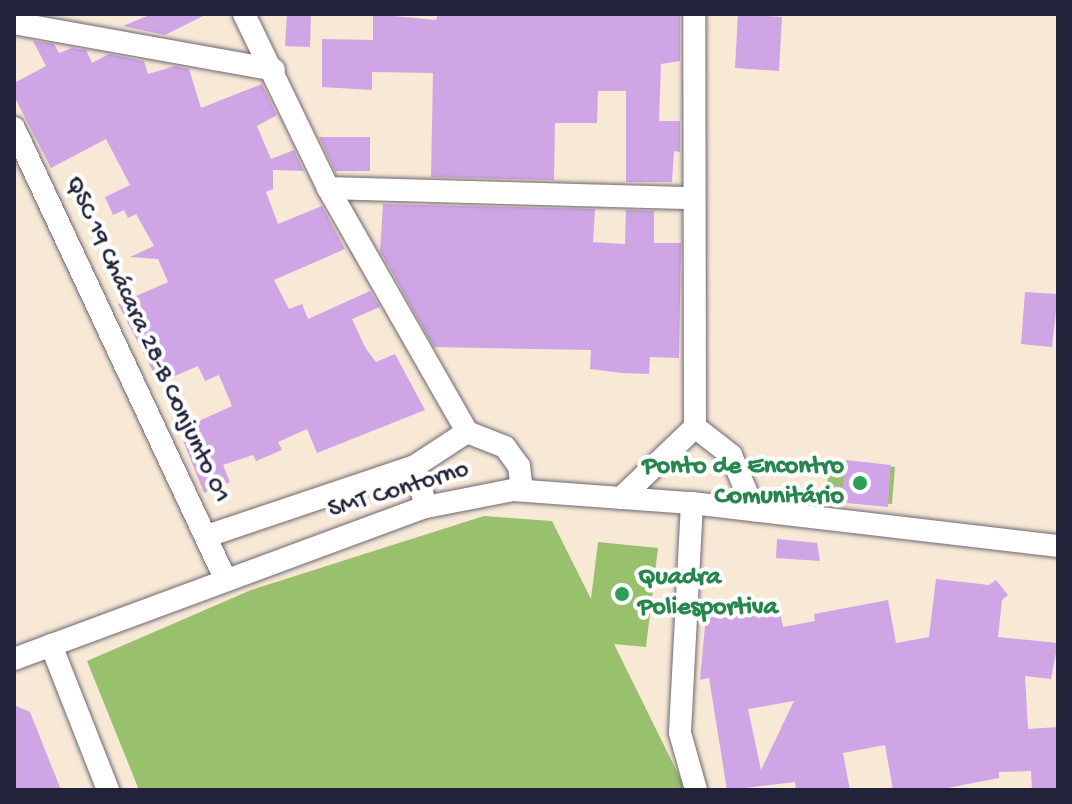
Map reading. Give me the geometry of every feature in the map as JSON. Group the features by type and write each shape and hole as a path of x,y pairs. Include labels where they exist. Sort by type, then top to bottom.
{"street":[{"path":"244,14 274,70 328,188 467,432 505,447 519,466 522,489"},
{"path":"621,498 695,427 692,198 694,14"},
{"path":"14,23 274,70"},
{"name":"QSC 19 Chácara 28-B Conjunto 01","path":"14,128 225,578"},
{"path":"328,188 692,198"},
{"path":"695,427 731,455 754,510"},
{"path":"207,536 415,466 467,432"},
{"path":"415,466 426,507"},
{"name":"SMT Contorno","path":"14,659 225,578 426,507 522,489 692,503 1058,546"},
{"path":"692,503 680,733 696,790"},
{"path":"51,645 108,790"}],"green space":[{"name":"Ponto de Encontro Comunitário","path":"829,461 895,467 892,504 826,499"},
{"path":"484,516 552,521 591,599 598,542 658,548 646,647 614,644 686,790 139,790 87,661 251,590"}],"building":[{"path":"152,14 207,14 165,35 123,26"},
{"path":"287,14 311,14 310,47 285,46"},
{"path":"373,14 436,20 438,14 680,14 680,61 661,64 659,121 680,121 680,152 674,151 672,182 626,182 626,91 598,91 597,123 555,123 554,180 431,177 433,73 372,72 372,90 322,87 322,39 373,40"},
{"path":"738,14 782,17 779,71 735,68"},
{"path":"33,41 54,44 59,53 72,48 86,50 92,63 109,54 144,61 148,74 175,66 189,69 201,108 262,84 277,115 257,126 271,159 294,150 304,171 273,170 273,189 266,192 278,224 322,206 345,249 274,280 289,309 302,304 308,319 370,291 380,307 352,319 376,362 395,354 425,410 317,453 307,429 278,442 282,450 256,461 253,455 223,465 230,482 204,493 179,430 232,406 219,375 205,381 198,366 159,383 118,304 168,282 158,259 130,257 154,246 136,214 128,218 124,210 113,215 105,197 130,185 106,139 51,168 14,96 14,83 46,66"},
{"path":"319,137 370,137 370,171 335,171"},
{"path":"383,204 595,209 593,242 625,244 626,210 654,211 654,243 681,243 679,358 650,357 649,374 622,373 590,369 591,350 434,347 380,251"},
{"path":"1025,292 1058,294 1052,347 1021,344"},
{"name":"Ponto de Encontro Comunitário","path":"846,460 891,465 888,507 826,501 827,485 843,487"},
{"path":"777,539 817,543 820,561 776,558"},
{"path":"936,579 989,585 996,580 1008,595 1002,600 998,637 1058,643 1051,679 1025,676 1028,729 1058,727 1058,790 1032,790 1031,771 999,772 999,778 937,790 893,790 885,745 843,753 850,790 796,790 795,782 727,790 709,678 700,680 706,615 778,602 783,627 815,621 814,614 888,600 896,643 929,637","holes":["794,701 761,770 748,709"]},
{"path":"14,705 30,712 61,790 14,790"}],"place":[{"name":"Ponto de Encontro Comunitário","path":"860,483"},
{"name":"Quadra Poliesportiva","path":"622,594"}]}
